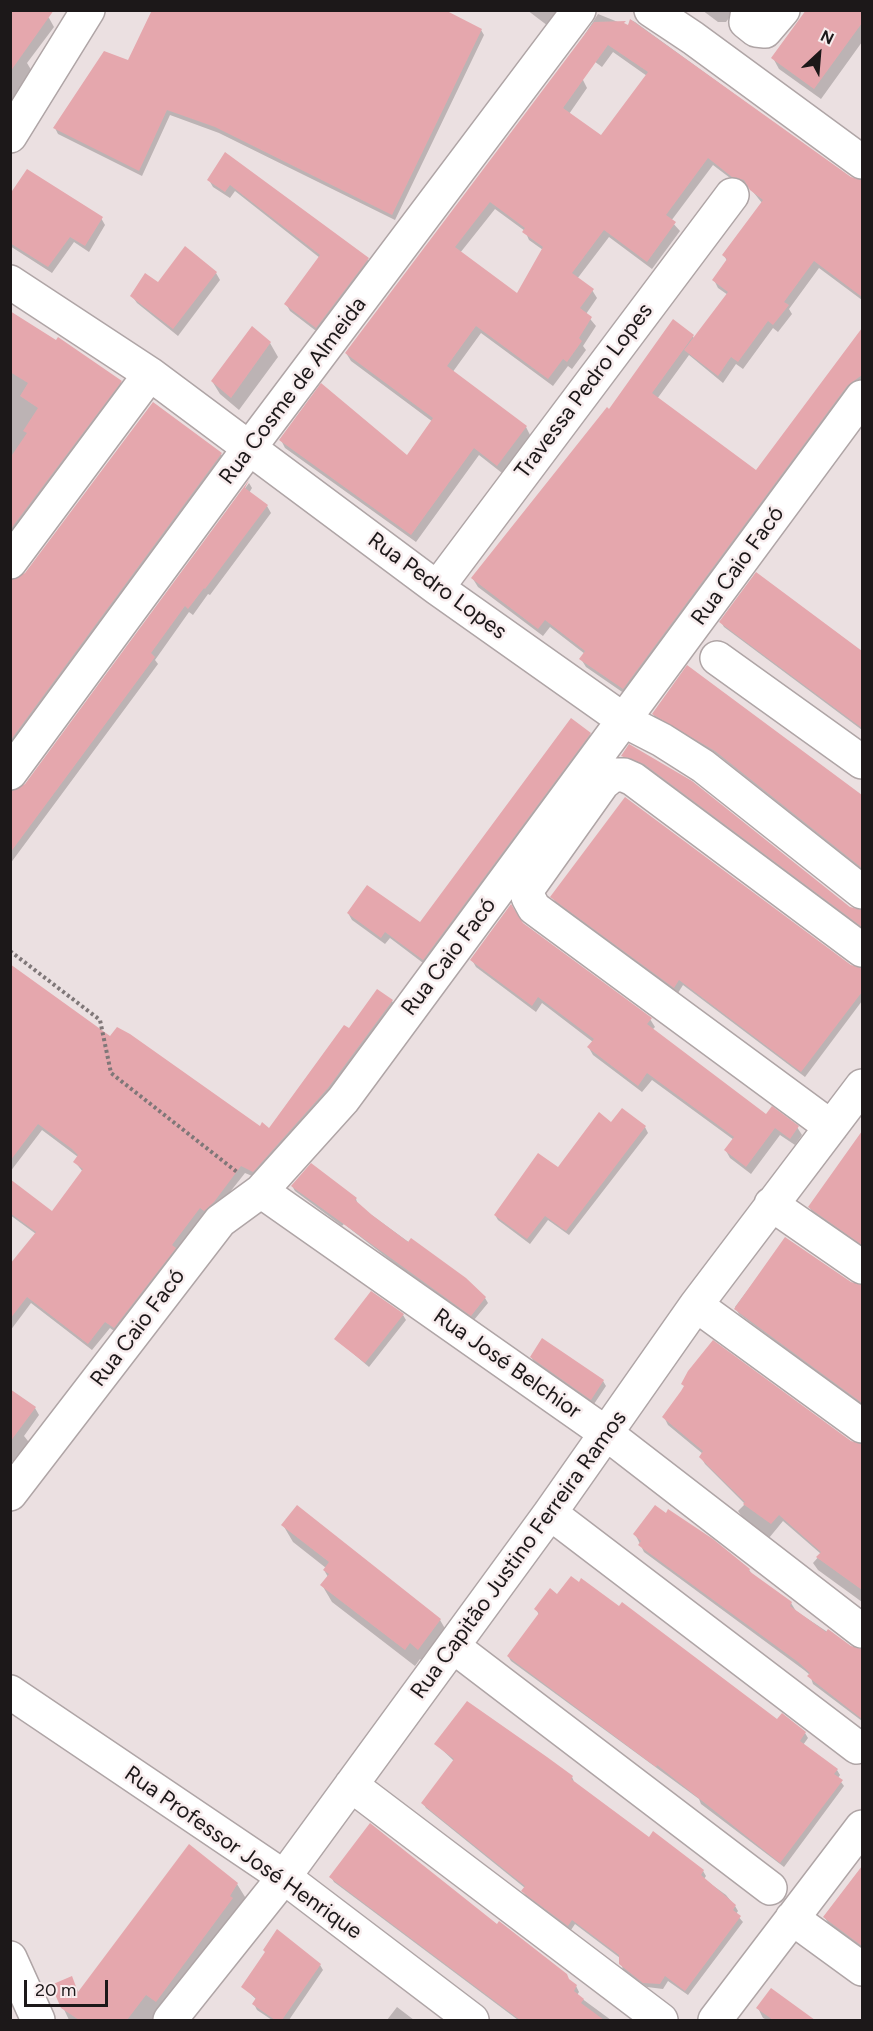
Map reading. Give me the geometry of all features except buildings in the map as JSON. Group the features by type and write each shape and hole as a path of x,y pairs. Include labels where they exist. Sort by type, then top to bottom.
{"street":[{"path":"10,136 88,10"},
{"name":"Rua Cosme de Almeida","path":"10,773 250,447 579,10"},
{"path":"651,10 693,38 862,162"},
{"path":"748,10 746,22 756,30 765,31 783,10"},
{"name":"Travessa Pedro Lopes","path":"437,588 732,195"},
{"name":"Rua Pedro Lopes","path":"10,282 150,374 437,588 625,721 662,740 704,766 862,892"},
{"path":"10,562 150,374"},
{"name":"Rua Caio Facó","path":"10,1494 220,1221 261,1191 343,1100 862,397"},
{"path":"717,658 862,762"},
{"path":"852,1106 534,908 528,897 529,887 603,783 614,775 624,775 633,779 862,950"},
{"name":"Rua Capitão Justino Ferreira Ramos","path":"170,2020 284,1877 454,1647 607,1434 696,1305 771,1204 852,1106"},
{"name":"Rua José Belchior","path":"261,1191 607,1434 862,1631"},
{"path":"771,1204 862,1267"},
{"path":"696,1305 862,1426"},
{"path":"550,1513 857,1747"},
{"path":"454,1647 770,1888"},
{"name":"Rua Professor José Henrique","path":"10,1692 284,1877 471,2020"},
{"path":"351,1785 661,2020"},
{"path":"715,2020 862,1827"},
{"path":"792,1917 862,1969"},
{"path":"13,1972 38,2020"}],"path":[{"path":"10,951 100,1020 111,1073 261,1191"}]}
